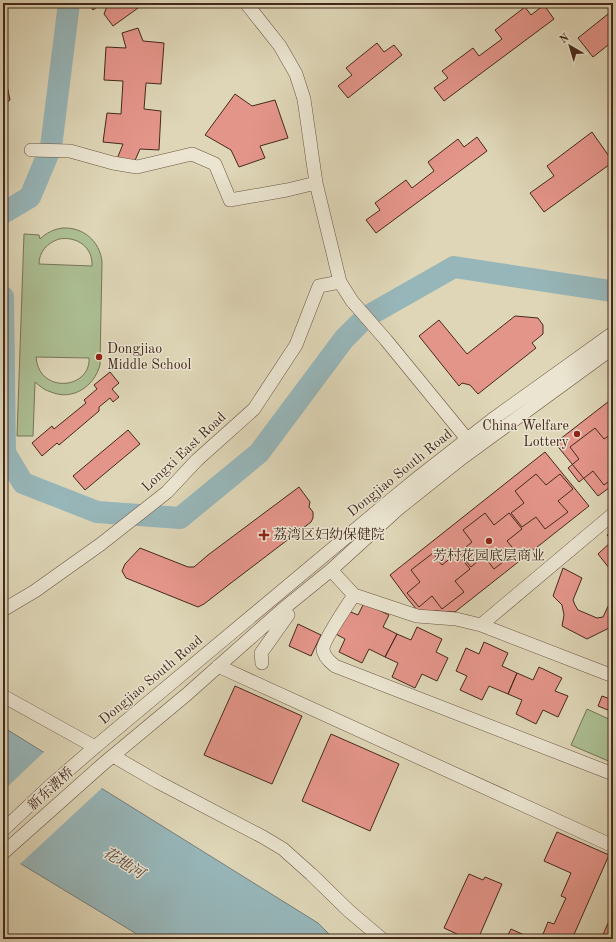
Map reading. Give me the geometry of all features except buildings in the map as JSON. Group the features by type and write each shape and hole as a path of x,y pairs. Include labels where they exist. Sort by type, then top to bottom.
{"street":[{"path":"246,3 280,46 296,74 304,99 316,183 340,282 352,301 467,439"},
{"path":"31,150 70,151 113,163 137,167 192,154 215,164 230,200 287,190 316,183"},
{"name":"Longxi East Road","path":"3,610 35,591 101,544 167,492 197,460 254,409 296,345 319,286 340,282"},
{"name":"Dongjiao South Road","path":"91,751 387,503 467,439 613,333"},
{"name":"Dongjiao South Road","path":"108,760 180,700 283,609 331,570 398,509 462,458 613,348"},
{"path":"481,625 613,514"},
{"path":"331,570 354,595 417,616 456,620 481,625 613,676"},
{"path":"354,595 323,648 327,658 335,666 613,774"},
{"path":"262,663 261,653 288,615 283,609"},
{"path":"218,666 613,846"},
{"path":"3,696 91,751"},
{"name":"新东漖桥","path":"3,830 50,786 91,751"},
{"path":"108,760 158,782 263,837 282,849 311,874 349,911 382,939"},
{"name":"新东漖桥","path":"3,853 108,760"}],"green space":[{"path":"70,228 84,233 94,242 101,254 100,365 93,380 87,386 67,395 46,390 35,382 33,436 17,436 24,234 39,235 40,239 50,232","holes":["59,239 72,239 83,244 90,253 92,266 39,264 40,256 44,248","36,357 89,358 87,368 82,376 74,381 64,383 55,382 46,378 39,369"]},
{"path":"587,709 613,721 613,763 571,745"}],"water":[{"name":"花地河","path":"3,727 318,923 334,939 145,939 3,853"}],"pier":[{"path":"45,751 103,787 19,865 3,855 3,791"}],"waterway":[{"path":"3,213 30,197 51,147 69,3"},
{"path":"3,297 5,453 23,483 97,512 180,518 259,453 344,339 366,317 454,267 611,291 613,289"}],"place":[{"name":"Dongjiao Middle School","path":"99,357"},
{"name":"China Welfare Lottery","path":"577,434"},
{"name":"荔湾区妇幼保健院","path":"264,535"},
{"name":"芳村花园底层商业","path":"489,541"}]}
